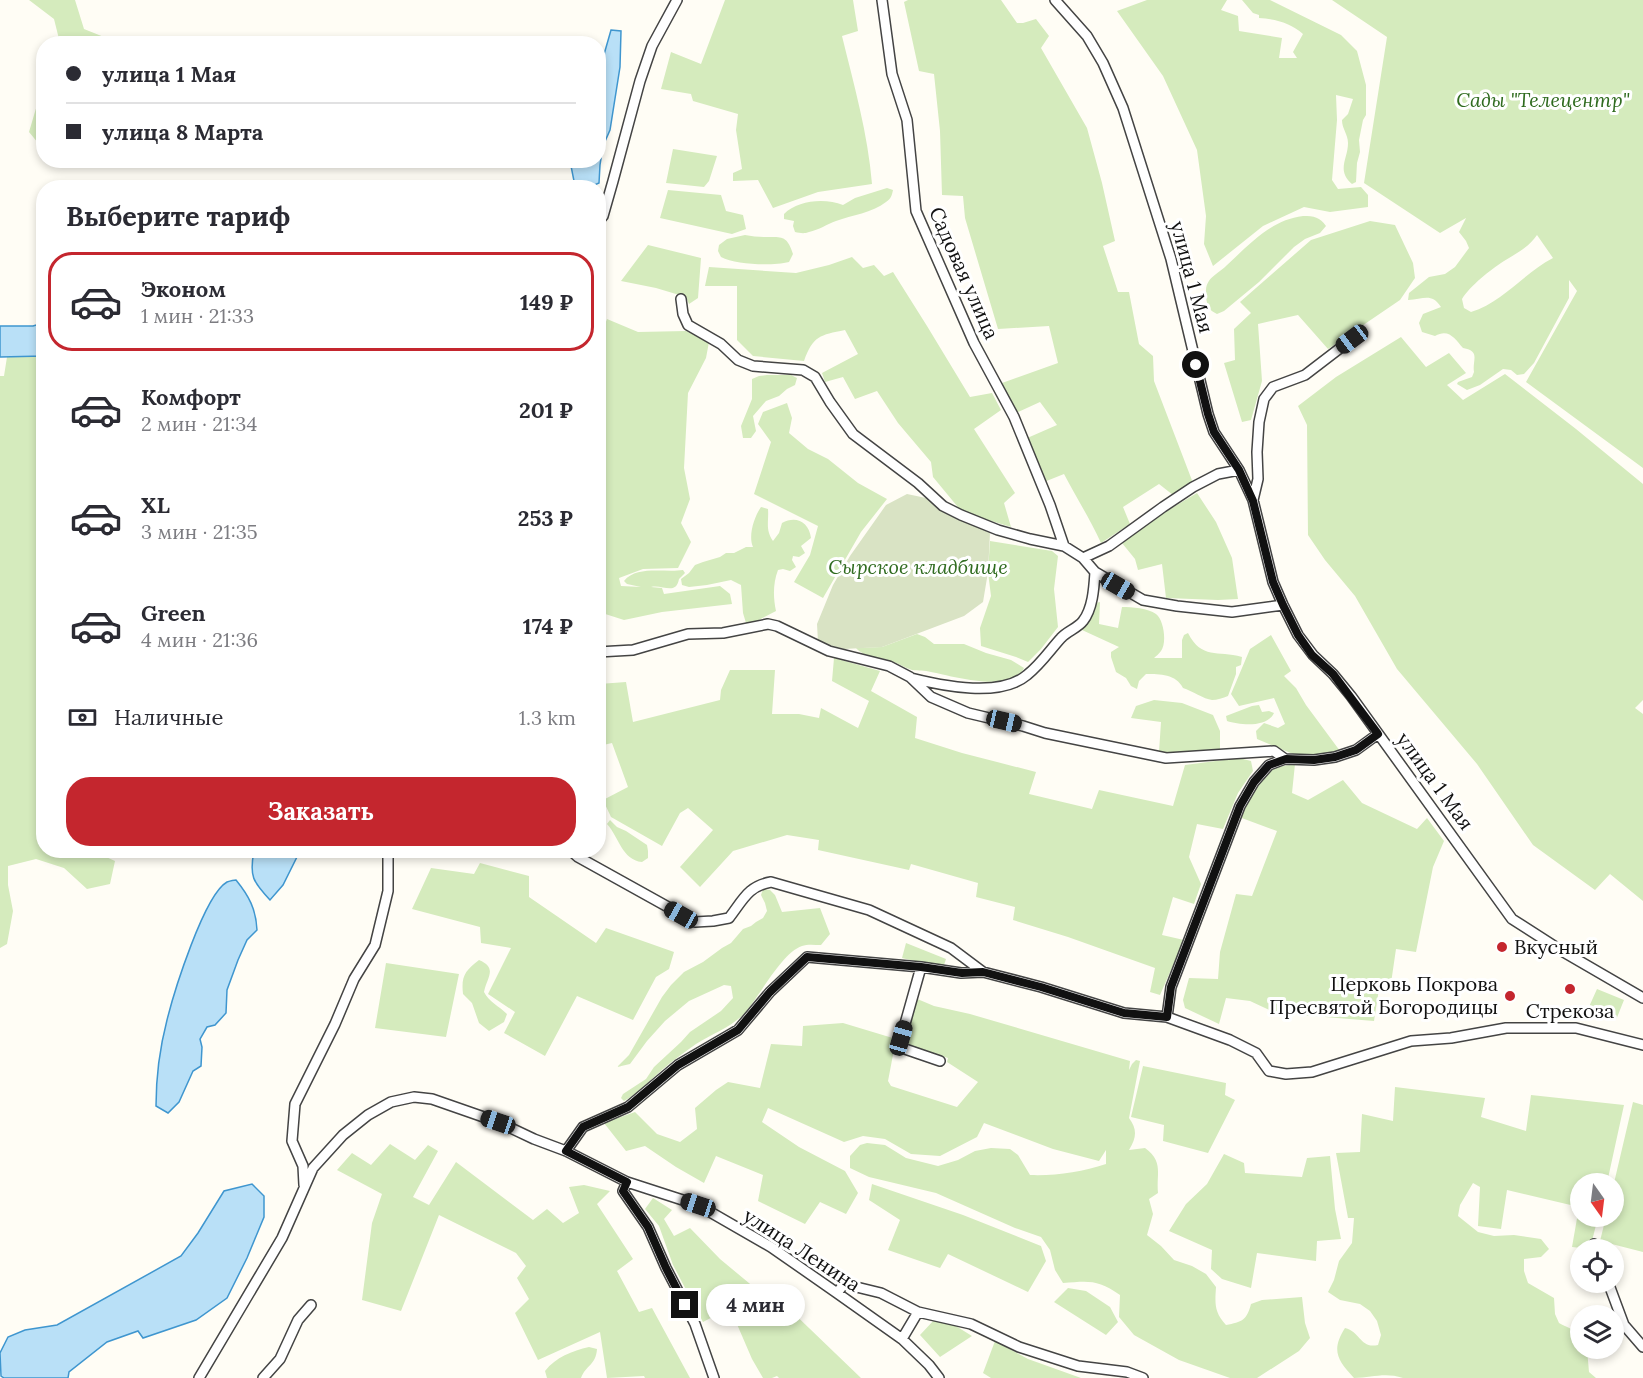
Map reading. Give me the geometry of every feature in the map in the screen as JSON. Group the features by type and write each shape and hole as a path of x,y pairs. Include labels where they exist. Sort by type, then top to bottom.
{"street":[{"path":"606,206 646,63 652,46 677,0"},
{"name":"Садовая улица","path":"882,0 892,75 908,120 916,210 974,343 1014,417 1064,546"},
{"name":"улица 1 Мая","path":"1055,0 1087,36 1103,63 1123,108 1171,259 1208,414 1214,432 1239,470 1253,501 1273,582 1298,635 1312,655 1333,674 1512,919 1643,998"},
{"path":"681,299 683,314 688,326 721,344 738,360 753,366 803,370 815,377 853,434 918,483 943,506 998,530 1064,546 1083,558 1095,572 1143,600 1232,612 1283,605"},
{"path":"1253,501 1258,479 1259,422 1264,399 1273,387 1305,375 1352,339"},
{"path":"1083,558 1109,546 1192,487 1218,474 1239,470"},
{"path":"606,652 633,650 688,634 723,633 768,624 777,626 829,651 889,666 910,677 925,681 980,689 1006,687 1026,677 1063,636 1083,621 1093,598 1095,572"},
{"path":"910,677 931,697 968,713 1045,733 1166,758 1274,751 1286,759"},
{"path":"1167,1017 1171,987 1240,806 1254,782 1269,765 1286,759 1314,760 1335,757 1356,750 1378,734"},
{"path":"304,1186 303,1166 292,1141 295,1104 336,1024 354,979 375,945 388,891 388,858"},
{"path":"580,858 695,922 729,918 751,889 759,884 771,882 869,910 951,948 983,972"},
{"path":"566,1151 583,1127 628,1107 678,1065 738,1030 770,992 807,957 962,973 983,972 1124,1013 1167,1017 1230,1040 1256,1053 1269,1071 1287,1074 1312,1072 1411,1041 1451,1038 1506,1028 1576,1028 1643,1045"},
{"path":"921,967 901,1045 905,1049 940,1061"},
{"name":"улица Ленина","path":"199,1378 282,1238 313,1168 351,1128 368,1115 391,1102 414,1097 432,1099 498,1122 534,1140 566,1151 627,1182 698,1205 771,1247 837,1293 902,1340 929,1365 939,1378"},
{"path":"627,1182 623,1191 648,1227 695,1324 714,1378"},
{"path":"837,1293 844,1284 881,1293 918,1312 970,1324 1019,1347 1078,1366 1127,1372 1143,1378"},
{"path":"1612,1293 1624,1325 1643,1347"},
{"path":"263,1378 280,1359 298,1320 311,1305"},
{"path":"902,1340 918,1312"}],"green space":[{"path":"29,0 75,0 84,29 102,36 58,36 54,19"},
{"path":"725,0 853,0 858,31 842,36 864,128 872,184 818,192 773,208 758,180 733,181 733,173 742,169 736,130 738,114 693,101 691,94 661,89 671,52 701,64"},
{"path":"908,0 1001,0 1017,23 1036,19 1049,36 1041,48 1087,128 1115,241 1103,246 1118,292 1129,292 1139,344 1153,356 1154,381 1193,483 1173,495 1159,484 1123,507 1130,524 1101,543 1064,474 1044,482 1025,439 1057,425 1040,402 1016,413 1002,383 1058,363 1049,326 998,329 965,218 963,196 942,195 940,131 934,74 919,71 904,2"},
{"path":"1147,0 1227,0 1221,10 1238,16 1239,31 1282,38 1279,58 1297,58 1293,52 1303,34 1282,22 1259,18 1259,15 1253,13 1242,0 1270,0 1341,35 1357,51 1366,85 1366,115 1359,140 1360,152 1356,182 1352,184 1347,179 1344,169 1348,143 1342,120 1348,114 1353,99 1336,95 1337,120 1332,180 1338,189 1361,187 1368,195 1368,207 1330,212 1304,207 1263,226 1213,266 1204,244 1206,216 1197,150 1163,76 1117,11"},
{"name":"Сады \"Телецентр\"","path":"1332,0 1643,0 1643,468 1526,382 1577,291 1569,280 1569,298 1534,363 1524,374 1517,375 1511,370 1503,369 1480,385 1467,390 1457,384 1472,377 1474,354 1472,351 1463,348 1448,334 1435,336 1422,332 1419,323 1423,314 1441,307 1430,298 1408,300 1409,293 1429,277 1445,274 1455,267 1469,248 1459,232 1466,218 1440,233 1364,183 1387,37","holes":["1537,235 1553,258 1483,307 1471,312 1464,308 1462,299 1475,284 1526,246"]},
{"path":"36,108 36,140 29,132"},
{"path":"673,149 717,156 709,181 704,187 666,183"},
{"path":"887,188 893,190 892,195 880,206 813,231 795,232 794,221 784,219 784,214 790,209 804,203 828,201 843,205 855,198"},
{"path":"668,190 721,195 726,211 743,215 746,229 732,234 660,218"},
{"path":"1303,216 1316,218 1326,226 1320,233 1305,239 1294,247 1259,282 1224,311 1217,314 1209,308 1206,292 1211,279 1270,228 1291,218"},
{"path":"1370,221 1395,225 1413,263 1415,278 1400,300 1328,349 1298,315 1258,324 1262,381 1251,420 1242,422 1224,363 1235,360 1234,329 1251,313 1240,302 1311,240"},
{"path":"745,235 783,238 793,254 789,262 754,264 721,257 718,251 719,245 727,239"},
{"path":"648,245 701,258 698,298 689,304 686,297 621,281"},
{"path":"852,257 863,268 874,265 884,276 893,272 970,397 992,393 1001,410 974,429 1015,493 1004,503 1011,527 962,512 933,477 931,462 898,423 877,391 855,399 843,377 825,382 822,373 858,354 845,330 829,333 819,338 811,346 804,361 753,356 737,340 737,286 705,286 709,267 796,273"},
{"path":"607,319 638,332 686,331 709,342 706,358 688,393 684,468 690,499 681,523 691,542 678,568 643,569 619,578 621,586 641,587 627,584 624,581 636,573 683,570 685,573 675,587 651,587 662,588 664,594 720,586 730,594 732,604 662,612 624,620 606,614"},
{"path":"1401,337 1426,367 1449,353 1466,373 1447,385 1463,400 1505,374 1643,484 1643,700 1635,708 1643,714 1643,901 1610,874 1595,890 1533,845 1477,764 1397,669 1355,596 1308,535 1307,425 1298,406 1336,377"},
{"path":"36,356 36,858 108,858 115,861 110,884 87,889 64,868 36,859 8,866 8,885 13,911 7,944 0,948 0,376 4,376 7,357"},
{"path":"767,375 791,375 797,378 795,385 779,396 766,401 753,416 756,431 751,438 743,438 741,426 752,399 752,379"},
{"path":"787,403 792,418 789,433 808,449 828,459 858,483 887,499 861,532 823,598 794,582 810,555 818,526 754,494 771,442 758,424 763,412"},
{"path":"1197,493 1216,522 1232,558 1238,599 1166,598 1162,564 1138,570 1135,559 1122,543 1150,521"},
{"name":"Сырское кладбище","path":"907,494 926,498 939,508 990,533 988,572 983,602 964,616 882,647 844,649 818,642 817,624 833,585 850,556 886,505"},
{"path":"761,507 768,509 768,529 773,541 782,523 792,520 805,524 811,538 801,546 805,553 799,557 793,556 792,560 796,567 790,571 778,570 774,590 776,611 757,621 746,623 741,585 731,580 689,587 682,585 681,579 695,565 726,553 753,547 752,527"},
{"path":"990,541 1052,551 1058,556 1054,589 1058,627 1028,662 981,646 980,628 991,596 988,572"},
{"path":"1100,602 1099,624 1118,628 1122,607 1144,609 1159,617 1163,626 1163,647 1154,658 1182,658 1182,640 1188,633 1193,641 1205,651 1242,657 1241,665 1236,667 1236,674 1228,696 1212,700 1183,688 1172,677 1162,675 1146,674 1139,681 1137,689 1131,686 1126,678 1116,672 1111,657 1111,652 1119,647 1082,630 1096,603"},
{"path":"917,634 934,644 964,644 1011,660 1024,668 1017,676 1007,680 981,681 912,670 886,659 864,654 856,648 882,647"},
{"path":"1271,635 1291,671 1284,676 1296,688 1340,751 1329,754 1293,754 1257,739 1256,731 1264,723 1278,728 1285,724 1274,698 1239,706 1231,694 1250,649"},
{"path":"834,658 880,671 871,691 917,717 915,738 1036,772 1029,794 1092,809 1099,790 1173,806 1185,765 1239,758 1251,761 1253,771 1238,793 1223,829 1197,824 1189,857 1201,884 1194,904 1173,897 1162,935 1184,940 1160,995 1150,992 1155,968 1013,920 1015,907 976,897 978,883 911,864 909,870 818,850 819,840 787,835 733,851 700,887 680,867 713,830 688,808 680,813 662,846 611,817 606,806 606,798 628,787 612,743 606,744 606,683 626,682 633,722 720,700 721,690 730,670 775,670 772,714 799,714 819,718 821,708 858,728 869,701 832,681"},
{"path":"1154,700 1182,703 1213,715 1220,731 1220,750 1159,752 1161,722 1131,718 1136,706"},
{"path":"1259,705 1262,712 1274,713 1271,718 1253,724 1227,721 1226,716"},
{"path":"1295,764 1292,793 1308,800 1343,780 1362,803 1417,829 1427,818 1444,841 1433,867 1416,952 1396,949 1390,990 1379,989 1374,1021 1276,1013 1250,1001 1226,998 1219,1024 1185,1008 1183,1000 1189,978 1218,979 1220,952 1236,894 1252,896 1277,831 1239,817 1258,780 1272,768"},
{"path":"610,820 617,827 647,845 648,858 642,862 625,853 607,824"},
{"path":"480,863 529,876 529,897 596,943 606,928 674,952 669,969 656,977 633,1020 577,996 545,1056 504,1033 515,1012 488,994 511,948 481,943 480,927 412,909 431,868 474,874"},
{"path":"763,889 770,890 775,895 782,912 820,908 830,934 821,945 804,945 794,950 778,966 743,1015 683,1053 624,1101 621,1098 623,1094 646,1079 654,1067 690,1032 721,1011 733,998 731,986 724,985 689,1001 665,1021 630,1064 617,1067 629,1055 671,985 684,972 731,943 743,929 763,918 767,911 761,895"},
{"path":"906,943 946,959 943,968 902,958"},
{"path":"479,960 485,963 490,970 484,992 507,1014 504,1022 489,1031 479,1023 472,1003 463,994 465,974"},
{"path":"386,963 459,974 446,1037 375,1028"},
{"path":"1597,989 1624,1000 1616,1020 1588,1009"},
{"path":"915,998 934,1006 970,1014 1130,1061 1129,1070 1136,1060 1140,1061 1129,1118 1134,1126 1135,1137 1129,1150 1145,1148 1157,1163 1158,1193 1149,1199 1153,1214 1147,1235 1174,1260 1206,1274 1216,1287 1216,1308 1226,1325 1243,1319 1248,1314 1251,1304 1262,1300 1302,1297 1305,1323 1310,1338 1299,1351 1257,1378 1230,1378 1179,1360 1134,1335 1119,1317 1120,1295 1093,1282 1063,1283 1055,1270 1050,1250 1041,1237 936,1193 869,1177 850,1168 850,1156 860,1145 867,1143 885,1145 906,1158 938,1166 958,1160 975,1151 991,1148 1010,1149 1018,1155 1030,1175 1068,1173 1106,1164 1106,1150 1099,1161 1053,1149 984,1123 977,1137 940,1156 911,1154 885,1139 863,1136 844,1142 768,1108 762,1122 799,1147 845,1171 858,1193 846,1214 820,1202 805,1224 758,1201 763,1175 716,1156 704,1183 645,1146 626,1151 604,1123 635,1112 657,1134 680,1142 697,1129 695,1108 716,1090 728,1082 760,1088 771,1044 802,1046 803,1026 843,1023 896,1039 888,1081 891,1086 957,1107 978,1082 947,1062 948,1058 905,1044 904,1038"},
{"path":"1143,1066 1226,1083 1225,1095 1235,1100 1208,1153 1163,1141 1164,1125 1131,1117"},
{"path":"1395,1087 1485,1098 1481,1117 1526,1131 1531,1095 1624,1105 1609,1173 1570,1173 1570,1205 1507,1190 1501,1229 1478,1226 1480,1187 1473,1183 1460,1205 1458,1216 1478,1232 1494,1236 1514,1235 1541,1239 1549,1249 1541,1257 1524,1259 1524,1271 1528,1283 1554,1298 1555,1314 1559,1323 1570,1328 1570,1359 1588,1359 1589,1372 1596,1378 1403,1378 1384,1375 1354,1378 1343,1366 1337,1349 1345,1328 1372,1346 1378,1345 1381,1335 1377,1321 1370,1311 1360,1304 1340,1300 1328,1292 1339,1261 1352,1243 1354,1218 1348,1218 1336,1153 1360,1152 1362,1114 1393,1121"},
{"path":"1633,1102 1643,1105 1643,1252 1624,1247 1624,1239 1600,1239 1604,1227 1624,1227 1624,1173 1616,1173"},
{"path":"390,1144 415,1160 428,1145 438,1151 413,1197 429,1205 456,1162 533,1220 547,1209 563,1223 579,1213 569,1187 584,1185 610,1191 597,1204 633,1259 617,1271 639,1312 652,1308 690,1378 645,1378 644,1376 607,1378 600,1332 538,1360 515,1313 529,1299 517,1278 526,1266 516,1253 439,1215 401,1311 362,1300 372,1223 382,1194 337,1170 352,1153 371,1165"},
{"path":"1224,1154 1244,1163 1245,1173 1302,1177 1307,1158 1330,1156 1335,1209 1341,1239 1317,1241 1316,1261 1257,1253 1251,1288 1222,1279 1211,1269 1212,1250 1169,1231 1186,1204 1207,1184"},
{"path":"872,1184 963,1215 1041,1246 1046,1261 1028,1292 948,1254 940,1268 888,1250 900,1220 869,1200"},
{"path":"653,1198 672,1210 664,1219 674,1236 690,1228 720,1259 779,1308 783,1303 861,1378 779,1378 777,1376 763,1378 752,1359 730,1308 703,1322 673,1265 659,1226 645,1209"},
{"path":"1576,1227 1596,1227 1592,1239 1573,1239"},
{"path":"1068,1288 1086,1291 1110,1307 1118,1322 1106,1335 1054,1302"},
{"path":"934,1320 951,1323 972,1336 940,1357 920,1335"},
{"path":"995,1341 1028,1359 1081,1378 991,1378 983,1373"},
{"path":"589,1347 597,1349 596,1354 581,1378 547,1378 545,1371 559,1358"}],"water":[{"path":"611,30 621,31 620,67 610,130 606,139 606,48"},
{"path":"571,168 600,168 599,180 574,180"},
{"path":"36,325 36,356 0,357 0,326"},
{"path":"253,858 296,858 283,885 270,900 256,883 252,867"},
{"path":"236,880 251,903 257,930 247,940 238,960 227,990 226,1013 215,1025 207,1027 200,1039 201,1066 193,1071 179,1102 168,1113 156,1106 156,1095 160,1051 171,1007 191,945 209,905 227,882"},
{"path":"252,1184 264,1196 264,1217 227,1298 196,1320 143,1338 138,1331 107,1342 69,1372 68,1378 4,1378 1,1376 0,1353 8,1337 25,1330 57,1325 181,1256 224,1191"}],"place":[{"name":"Вкусный","path":"1502,947"},
{"name":"Стрекоза","path":"1570,989"},
{"name":"Церковь Покрова Пресвятой Богородицы","path":"1510,996"}],"route":[{"path":"685,1305 648,1227 623,1191 627,1182 566,1151 583,1127 628,1107 678,1065 738,1030 770,992 807,957 962,973 983,972 1124,1013 1167,1017 1171,987 1240,806 1254,782 1269,765 1286,759 1314,760 1335,757 1356,750 1378,734 1333,674 1312,655 1298,635 1283,605 1273,582 1253,501 1239,470 1214,432 1196,365"}]}
